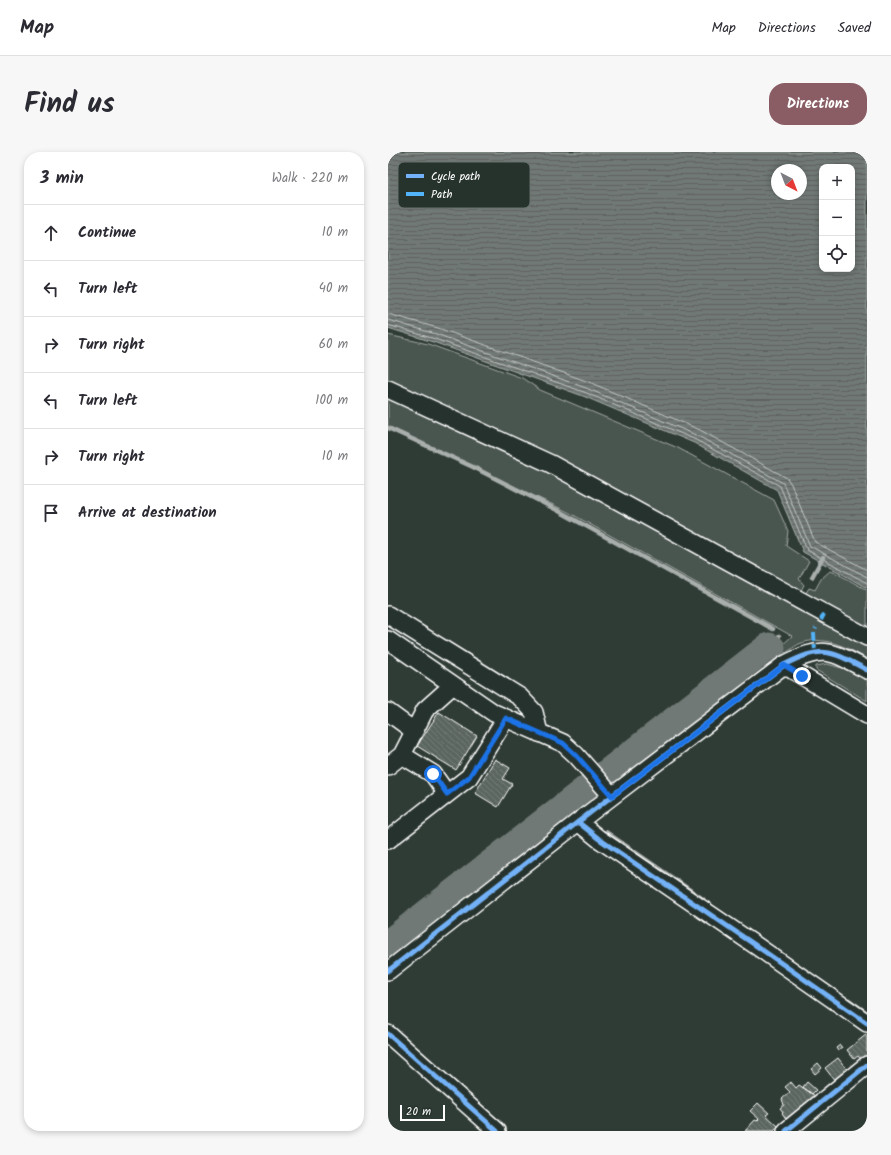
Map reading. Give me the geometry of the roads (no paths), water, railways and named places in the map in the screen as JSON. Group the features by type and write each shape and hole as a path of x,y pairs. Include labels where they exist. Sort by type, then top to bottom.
{"street":[{"path":"388,390 551,464 867,637"},
{"path":"388,615 520,697 534,712 539,733"},
{"path":"388,640 494,713 563,743 603,785"},
{"path":"388,971 578,822 603,785 784,665 811,653 826,652 840,655 867,670"},
{"path":"784,665 867,715"},
{"path":"388,766 402,755 425,710 454,685"},
{"path":"388,712 414,731"},
{"path":"388,840 469,777 506,718"},
{"path":"402,755 433,774 447,794"},
{"path":"578,822 599,839 867,1023"},
{"path":"388,1034 498,1131"},
{"path":"786,1131 867,1065"}],"water":[{"path":"388,152 867,152 867,588 803,552 777,490 694,443 583,396 433,342 388,328"}],"waterway":[{"path":"388,428 473,467 557,510 773,629"},
{"path":"812,577 823,557"},
{"path":"775,649 772,648 779,636"},
{"path":"388,943 769,646 772,648"},
{"path":"567,804 572,808"},
{"path":"606,832 703,899"},
{"path":"849,1000 867,1013"}]}
